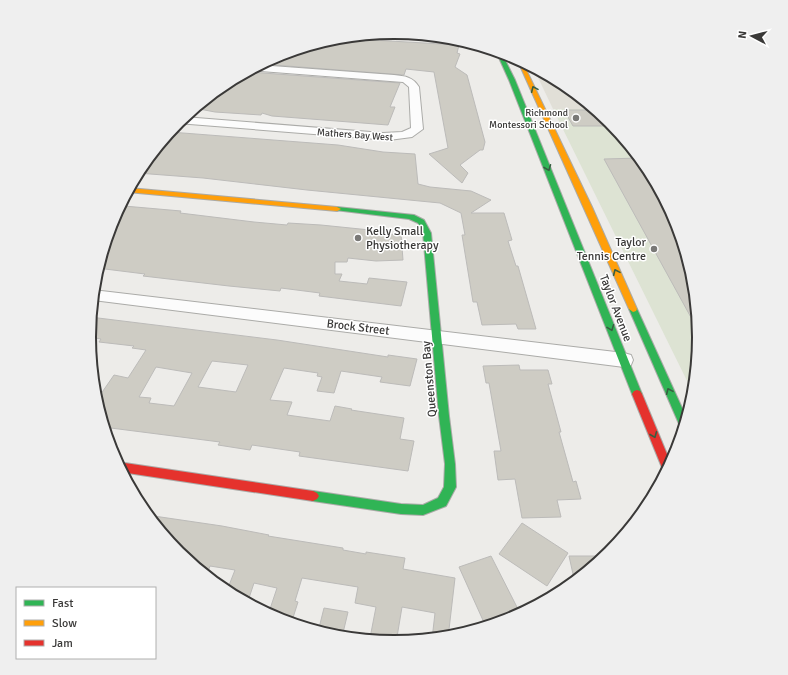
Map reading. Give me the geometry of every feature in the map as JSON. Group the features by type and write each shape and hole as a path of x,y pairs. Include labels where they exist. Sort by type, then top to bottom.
{"main road":[{"name":"Taylor Avenue","path":"503,60 509,71 665,463"},
{"name":"Taylor Avenue","path":"523,69 559,145 681,418"},
{"path":"533,132 546,140 559,145"},
{"name":"Queenston Bay","path":"125,468 401,509 423,510 442,502 450,488 450,464 428,231 425,224 418,219 390,214 134,191"}],"street":[{"name":"Mathers Bay West","path":"189,121 386,137 410,135 417,129 414,87 412,82 407,80 386,77 265,69"},
{"name":"Brock Street","path":"98,296 624,360"}],"shaded area":[{"path":"537,76 560,89 586,109 553,109"}],"green space":[{"name":"Taylor Tennis Centre","path":"553,109 586,109 591,113 605,126 631,156 653,188 662,205 677,242 687,279 690,299 692,318 692,357 689,384"}],"building":[{"path":"373,40 448,44 459,46 457,53 460,54 455,67 467,75 485,142 483,150 480,150 460,165 468,173 462,183 429,154 448,148 434,72 406,69 404,75 273,65 317,49"},
{"path":"257,73 400,83 390,107 395,107 388,125 272,116 262,113 261,115 215,112 201,109 228,89"},
{"path":"564,110 587,110 605,126 573,126"},
{"path":"177,133 338,145 383,152 415,154 418,184 430,187 471,191 491,200 471,213 504,213 512,240 508,241 516,266 518,266 536,329 518,329 516,324 482,325 477,302 473,302 462,235 465,235 461,213 440,203 203,178 145,174 157,156"},
{"path":"633,158 653,188 670,223 677,242 687,279 692,319 604,159"},
{"path":"125,206 181,211 180,213 254,222 287,225 288,223 321,225 370,230 369,235 401,234 403,260 376,261 348,258 347,262 335,262 335,274 342,274 339,281 367,284 369,278 407,282 401,306 319,296 320,293 281,288 280,291 229,286 143,276 145,274 104,269 111,242"},
{"path":"96,318 277,340 388,357 388,355 417,359 410,386 380,382 382,377 341,371 334,393 317,391 322,377 317,376 318,373 284,368 270,400 292,402 287,415 330,421 335,406 404,418 400,439 414,441 408,471 299,456 300,452 252,445 250,450 218,445 220,442 110,428 101,394 114,375 128,378 146,350 132,348 134,346 99,342 101,339 96,338","holes":["212,361 248,365 236,392 198,387","156,367 192,373 174,406 149,403 151,398 139,397"]},
{"path":"519,365 520,370 548,370 552,384 548,384 561,432 559,432 573,482 576,481 581,499 557,500 561,517 522,518 515,479 498,480 494,451 501,451 489,383 486,383 483,366"},
{"path":"155,516 222,526 269,535 268,536 343,548 343,550 366,554 366,552 405,558 403,569 455,578 449,630 433,633 435,613 402,607 397,636 371,635 376,607 355,603 358,587 302,578 295,601 298,602 293,618 270,609 277,588 254,583 249,598 229,586 235,570 210,566 208,571 197,562 183,549"},
{"path":"522,523 568,553 547,586 499,554"},
{"path":"491,556 518,609 484,622 459,567"},
{"path":"569,556 597,556 591,562 573,576"},
{"path":"324,608 348,612 343,631 319,626"}],"traffic: fast":[{"path":"502,60 512,80 637,394"},
{"path":"313,496 401,509 423,510 442,502 450,487 450,464 444,416 427,233 421,222 411,217 337,209"},
{"path":"633,309 681,418"}],"traffic: slow":[{"path":"523,69 588,207 633,309"},
{"path":"134,191 337,209"}],"traffic: jam":[{"path":"637,394 665,463"},
{"path":"125,468 313,496"}],"place":[{"name":"Richmond Montessori School","path":"576,118"},
{"name":"Kelly Small Physiotherapy","path":"358,238"},
{"name":"Taylor Tennis Centre","path":"654,249"}]}
